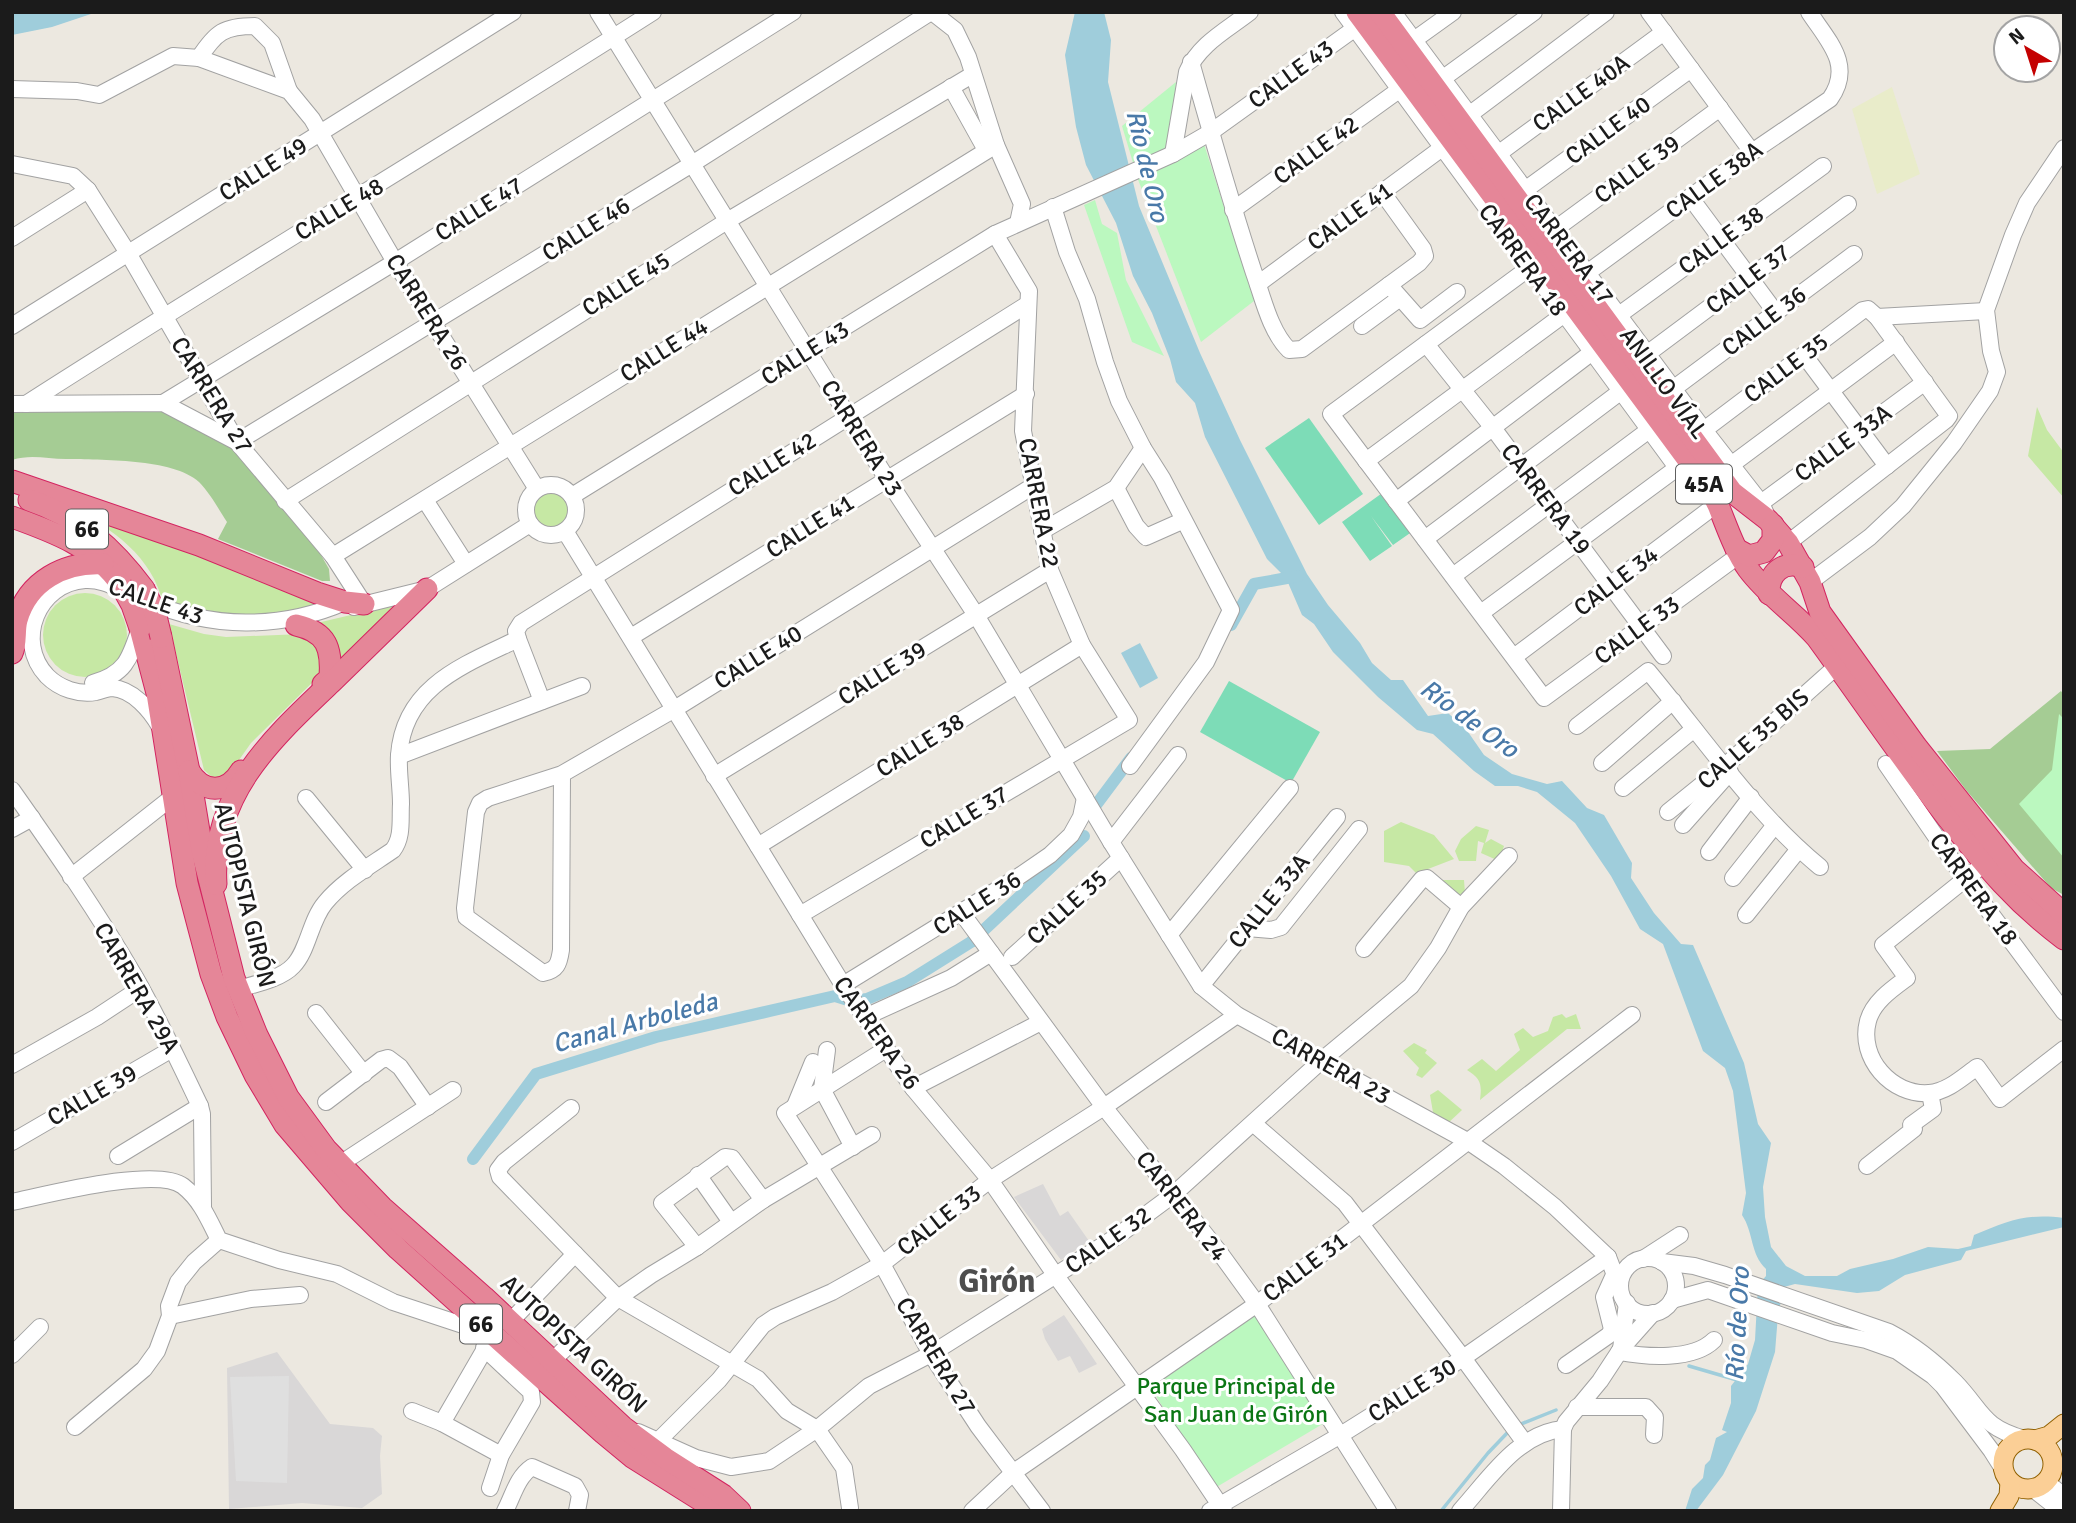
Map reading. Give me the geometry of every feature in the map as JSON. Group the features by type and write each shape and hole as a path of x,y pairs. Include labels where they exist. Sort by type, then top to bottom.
{"highway":[{"name":"ANILLO VÍAL","path":"1380,12 1732,492 1767,516 1788,543 1807,574 1820,612 1916,746 2014,869 2064,914"},
{"name":"ANILLO VÍAL","path":"1356,20 1715,501 1733,555 1769,594 1803,622 1904,761 1984,864 2025,908 2064,939"},
{"path":"12,481 346,596"},
{"name":"AUTOPISTA GIRÓN","path":"12,494 47,506 92,532 111,549 144,589 166,629 203,855 238,989 279,1082 312,1132 496,1335 552,1361 623,1427 665,1458 718,1491 740,1511"},
{"path":"1733,555 1764,552 1773,540 1767,516"},
{"name":"AUTOPISTA GIRÓN","path":"12,517 59,534 103,564 119,591 132,606 157,694 187,883 211,974 227,1017 259,1083 285,1125 350,1201 398,1249 632,1457 718,1511"},
{"path":"12,653 17,620 22,607 39,584 62,569 75,565 103,564"},
{"path":"1769,594 1770,578 1788,565 1807,574"},
{"path":"220,921 216,880 220,838 232,798 243,779 278,734 427,589"},
{"path":"189,771 201,784 210,788 228,786 236,780 250,757 274,728 301,701 330,678 329,648 316,632 296,625"}],"main road":[{"path":"2024,1482 2004,1456 2008,1450 2018,1441 2049,1436 2064,1424"},
{"path":"2000,1511 2009,1496 2024,1482 2050,1474 2058,1450 2030,1440"},
{"path":"2014,1511 2024,1482"}],"street":[{"name":"CALLE 49","path":"12,326 513,12"},
{"name":"CARRERA 23","path":"598,12 848,417 976,615 1201,986 1237,1014 1469,1142 1555,1207 1608,1257 1620,1289 1620,1351"},
{"name":"CALLE 48","path":"19,405 357,198 653,12"},
{"name":"CALLE 47","path":"163,403 793,12"},
{"path":"932,12 955,30 968,57 991,147"},
{"name":"CALLE 46","path":"237,442 692,164 932,12"},
{"name":"CARRERA 18","path":"1343,12 1356,20 1399,90 1692,488 1715,501"},
{"name":"CARRERA 17","path":"1394,12 1767,516"},
{"path":"1414,40 1453,12"},
{"path":"1442,79 1534,12"},
{"path":"1469,115 1606,12"},
{"path":"1649,12 1752,152"},
{"name":"CALLE 38A","path":"1587,273 1752,152 1830,99 1839,86 1841,71 1835,53 1809,12"},
{"path":"1173,155 1191,62 1208,43 1248,13"},
{"name":"CALLE 43","path":"572,496 995,234 1173,155 1211,132 1356,20"},
{"path":"200,58 216,34 239,26 255,26 272,43 289,91"},
{"name":"CALLE 40A","path":"1498,154 1664,32"},
{"path":"12,89 99,94 173,56 200,58 289,91"},
{"path":"1191,62 1233,211 1280,341 1289,350 1302,349 1394,292"},
{"name":"CALLE 40","path":"1525,190 1691,69"},
{"name":"CALLE 45","path":"285,501 727,221 972,75"},
{"path":"951,87 991,147 1022,204 1018,223"},
{"name":"CALLE 42","path":"1233,211 1399,90"},
{"name":"CARRERA 26","path":"289,91 312,120 395,261 537,489"},
{"name":"CALLE 39","path":"1554,230 1720,108"},
{"name":"CALLE 44","path":"333,556 991,147"},
{"name":"CALLE 41","path":"1258,284 1442,148"},
{"path":"1807,574 1870,537 1903,506 1954,443 1990,391 1997,372 1986,311 2013,234 2027,204 2064,148"},
{"name":"CARRERA 27","path":"12,164 73,176 88,190 128,253 237,442 333,556 346,596"},
{"name":"CALLE 38","path":"1619,315 1823,166"},
{"path":"12,238 88,190"},
{"path":"1362,326 1425,256 1423,249 1382,192"},
{"path":"1690,197 1776,313"},
{"path":"1022,204 1046,210 1087,299 1119,401 1231,610 1201,670 1130,766"},
{"name":"CALLE 37","path":"1647,354 1848,204"},
{"name":"CARRERA 22","path":"995,234 1029,291 1023,431 1050,570 1082,645 1129,720"},
{"name":"CALLE 36","path":"1673,388 1854,254"},
{"path":"1514,657 1331,414 1529,268"},
{"path":"1394,292 1420,320 1457,292"},
{"name":"CALLE 42","path":"365,870 393,850 398,843 401,797 399,756 403,730 411,710 426,692 452,671 518,633 593,577 1028,304"},
{"name":"CALLE 35","path":"1704,429 1863,310 1873,313"},
{"path":"1873,313 1986,311"},
{"path":"1788,543 1949,416 1873,313"},
{"path":"1366,461 1563,315"},
{"path":"1731,466 1896,342"},
{"name":"CARRERA 19","path":"1426,344 1522,466 1663,656"},
{"path":"1396,501 1591,353"},
{"path":"1804,355 1887,466"},
{"name":"CALLE 33A","path":"1767,516 1860,430 1925,382"},
{"path":"1425,539 1620,392"},
{"name":"CALLE 41","path":"631,637 1026,394"},
{"path":"19,405 163,403 237,442"},
{"path":"1453,576 1649,430"},
{"path":"1042,531 1116,488 1143,449"},
{"path":"1481,613 1677,468"},
{"path":"556,485 572,496 575,515 565,531 546,535 530,524 526,505 537,489 556,485"},
{"name":"CALLE 40","path":"562,774 561,950 558,965 552,971 543,973 466,917 476,812 480,803 562,774 673,710 1033,486"},
{"path":"1116,488 1142,536 1150,537 1182,520"},
{"path":"425,500 466,564"},
{"name":"CALLE 34","path":"1514,657 1715,501"},
{"name":"CALLE 43","path":"164,732 149,710 128,694 111,688 85,693 72,691 49,678 40,667 32,642 32,629 35,616 50,594 74,582 100,581 177,613 223,622 251,624 307,617 346,596 427,589 530,524"},
{"name":"CARRERA 26","path":"565,531 843,985 913,1088 990,1180 1056,1276 1183,1450 1218,1509"},
{"name":"CALLE 33","path":"1514,657 1545,698 1733,555"},
{"name":"CALLE 39","path":"714,776 1050,570"},
{"name":"CALLE 43","path":"119,591 87,588 72,590 53,603 41,623 39,639 43,654 51,667 62,677 77,683 93,684 120,671 130,658 140,628"},
{"name":"CALLE 43","path":"166,629 271,629 296,625 346,596"},
{"path":"518,633 542,701"},
{"name":"CALLE 38","path":"758,846 1082,645"},
{"name":"CALLE 35 BIS","path":"1668,812 1727,769 1837,666"},
{"path":"1577,726 1647,671 1775,825 1820,867"},
{"path":"399,756 582,685"},
{"path":"1602,763 1673,701"},
{"name":"CALLE 37","path":"800,915 1129,720"},
{"path":"1623,788 1694,729"},
{"path":"1071,835 1087,830 1107,835 1178,755"},
{"name":"CARRERA 18","path":"1886,764 1965,879 2064,1012"},
{"path":"1683,825 1727,769"},
{"path":"1169,935 1290,788"},
{"name":"CARRERA 29A","path":"12,790 141,988 200,1105 203,1206"},
{"path":"71,877 175,795"},
{"name":"CALLE 36","path":"843,985 963,914 1037,865 1071,835 1081,817 1085,797"},
{"path":"1709,852 1751,797"},
{"path":"238,989 294,966 324,904 341,887 365,870 306,798"},
{"name":"CALLE 33A","path":"1201,986 1337,817"},
{"path":"12,829 32,818"},
{"path":"1733,878 1775,825"},
{"path":"1247,928 1271,930 1281,927 1359,829"},
{"path":"1746,915 1799,849"},
{"name":"CALLE 32","path":"623,1427 659,1440 696,1458 731,1467 769,1461 817,1429 869,1386 931,1354 1056,1276 1116,1237 1174,1194 1321,1061 1411,986 1433,957 1461,907 1509,856"},
{"name":"CALLE 35","path":"1012,957 1121,858"},
{"path":"1984,864 1883,945 1907,978 1875,1006 1868,1021 1868,1047 1873,1062 1890,1082 1911,1092 1930,1093 1957,1082 1977,1067 2000,1099 2064,1049"},
{"path":"1364,949 1422,879 1427,878 1461,907"},
{"name":"CARRERA 24","path":"963,914 1104,1107 1257,1304 1388,1511"},
{"path":"865,1017 951,978 991,953"},
{"path":"12,1065 97,1017 141,988"},
{"path":"316,1013 364,1074"},
{"name":"CALLE 33","path":"659,1440 732,1364 763,1325 883,1264 990,1180 1104,1107 1237,1014"},
{"name":"CALLE 31","path":"972,1511 1014,1472 1257,1304 1632,1015"},
{"path":"913,1088 1041,1022"},
{"name":"CALLE 39","path":"12,1142 172,1049"},
{"path":"791,1114 822,1089 886,1049"},
{"path":"827,1050 822,1089 853,1147"},
{"path":"326,1102 381,1060 388,1058 395,1061 428,1107"},
{"path":"791,1114 813,1062"},
{"path":"340,1164 453,1090"},
{"path":"1867,1166 1914,1129 1911,1125 1933,1109 1930,1093"},
{"path":"118,1156 200,1105"},
{"path":"571,1108 503,1162 498,1173 618,1298 758,1379 787,1410 817,1429 844,1468 850,1508"},
{"name":"CARRERA 27","path":"791,1114 820,1166 883,1264 931,1354 978,1426 1042,1511"},
{"path":"1254,1124 1345,1203 1521,1438"},
{"path":"552,1361 618,1298 650,1275 697,1247 763,1200 872,1135"},
{"path":"697,1247 662,1203 698,1175 725,1157 732,1158 763,1200"},
{"path":"698,1175 731,1222"},
{"path":"12,1202 103,1184 152,1178 176,1182 203,1206 219,1240 279,1260 337,1274 393,1302 496,1335 531,1392 531,1402 502,1455 490,1488"},
{"path":"1566,1365 1609,1335 1612,1329 1604,1297 1620,1289 1626,1269 1680,1235"},
{"path":"75,1427 144,1369 158,1351 178,1282 194,1262 219,1240"},
{"path":"442,1423 496,1335 575,1254"},
{"path":"1608,1257 1694,1266 1889,1332 1906,1341 1940,1367 1989,1423 2007,1434 2030,1440"},
{"name":"CALLE 30","path":"1218,1509 1463,1358 1608,1257"},
{"path":"1620,1289 1641,1313 1653,1313 1664,1308 1672,1300 1676,1288 1674,1276 1662,1262"},
{"path":"1672,1300 1703,1290 1832,1333 1884,1345 1933,1376 2024,1482 2061,1511"},
{"path":"170,1316 251,1299 300,1295"},
{"name":"CARRERA 23","path":"1563,1429 1577,1406 1653,1313"},
{"path":"12,1355 40,1327"},
{"path":"1620,1351 1642,1356 1668,1356 1708,1346 1714,1340"},
{"path":"1577,1406 1646,1407 1655,1417 1654,1435"},
{"path":"412,1411 442,1423 502,1455"},
{"path":"1460,1511 1521,1438 1563,1429 1562,1511"},
{"path":"505,1511 519,1480 531,1467 575,1486 580,1495 576,1511"},
{"path":"2024,1482 2064,1496"}],"shaded area":[{"path":"1043,1184 1060,1216 1068,1211 1089,1241 1061,1260 1014,1197"},
{"path":"1064,1315 1097,1364 1079,1373 1070,1356 1058,1361 1042,1329"},
{"path":"277,1352 330,1424 373,1428 382,1436 382,1494 362,1508 302,1503 229,1509 227,1368"},
{"path":"289,1376 287,1483 236,1481 230,1377"}],"green space":[{"path":"1176,82 1169,147 1134,166 1122,126"},
{"path":"1892,87 1920,174 1877,194 1852,109"},
{"path":"1204,144 1254,301 1201,342 1137,177"},
{"path":"1095,200 1102,224 1117,233 1126,280 1164,356 1132,342 1084,205"},
{"path":"2037,407 2047,430 2064,453 2064,498 2028,456"},
{"path":"164,409 231,448 317,548 329,569 330,581 322,581 218,539 227,522 211,496 199,482 172,468 116,460 32,457 12,460 12,412"},
{"path":"1309,418 1363,494 1319,525 1265,448"},
{"path":"550,489 564,495 570,509 564,523 550,529 536,523 530,509 536,495"},
{"path":"1385,491 1413,531 1393,545 1371,516 1392,546 1370,561 1342,522"},
{"path":"72,509 328,604 284,613 218,616 163,603 150,572 129,546 102,525"},
{"path":"85,593 101,596 115,605 124,619 127,635 124,651 115,665 101,674 85,677 69,674 55,665 46,651 43,635 46,619 55,605 69,596"},
{"path":"406,602 339,668 336,642 317,623"},
{"path":"169,624 226,637 302,634 323,646 322,673 251,743 227,777 213,778 204,770"},
{"path":"1229,681 1320,732 1291,783 1200,732"},
{"path":"2061,691 2064,695 2064,895 2051,888 1966,790 1937,751 1990,749"},
{"path":"2059,714 2064,719 2064,858 2019,804 2052,770"},
{"path":"1401,822 1434,835 1454,859 1428,869 1438,880 1464,880 1465,893 1442,899 1409,866 1384,862 1384,831"},
{"path":"1476,826 1489,830 1485,843 1491,839 1504,846 1499,861 1481,853 1484,843 1478,841 1476,861 1459,861 1455,851 1461,839"},
{"path":"1562,1014 1566,1018 1576,1014 1581,1029 1567,1029 1480,1100 1480,1082 1467,1070 1482,1059 1496,1071 1520,1050 1514,1034 1523,1028 1533,1037 1548,1031 1553,1017"},
{"path":"1414,1043 1427,1050 1425,1053 1437,1063 1422,1078 1416,1075 1419,1068 1403,1051"},
{"path":"1438,1090 1462,1110 1446,1125 1434,1118 1430,1095"},
{"name":"Parque Principal de San Juan de Girón","path":"1256,1308 1326,1422 1215,1488 1148,1384"}],"water":[{"path":"12,12 97,12 52,27 12,35"},
{"path":"1075,12 1104,12 1111,40 1108,82 1139,206 1200,353 1307,574 1328,605 1360,643 1372,663 1391,680 1403,680 1428,716 1448,713 1466,729 1484,755 1512,774 1547,784 1562,781 1587,808 1604,815 1632,863 1631,878 1654,913 1681,944 1693,945 1744,1063 1758,1124 1771,1143 1763,1187 1765,1217 1771,1247 1786,1266 1805,1276 1837,1276 1850,1269 1928,1247 1958,1249 1971,1246 1974,1235 2017,1219 2064,1218 2064,1227 1966,1251 1961,1260 1905,1275 1879,1291 1857,1293 1795,1284 1784,1287 1778,1315 1775,1352 1756,1411 1723,1475 1696,1511 1685,1511 1692,1489 1703,1478 1705,1465 1710,1460 1716,1438 1727,1432 1722,1430 1731,1403 1731,1386 1748,1364 1755,1340 1758,1285 1766,1276 1766,1269 1757,1257 1742,1215 1746,1193 1733,1091 1725,1068 1703,1051 1663,944 1640,929 1611,876 1575,823 1537,792 1518,786 1495,786 1433,734 1417,730 1378,697 1333,652 1314,624 1302,615 1286,578 1267,559 1205,437 1195,403 1176,382 1152,313 1133,276 1116,223 1086,165 1076,127 1065,55"},
{"path":"1140,643 1158,678 1140,688 1121,653"}],"waterway":[{"name":"Canal Arboleda","path":"1231,625 1254,584 1298,576"},
{"name":"Canal Arboleda","path":"1096,805 1131,758"},
{"name":"Canal Arboleda","path":"860,1000 907,982 971,942 1084,836"},
{"name":"Canal Arboleda","path":"473,1159 536,1074 656,1037 835,996 848,1000"},
{"name":"Río de Oro","path":"1689,1366 1737,1380"},
{"path":"1516,1426 1556,1410"},
{"path":"1441,1511 1510,1430"}],"district":[{"name":"Girón","path":"997,1281"}]}
